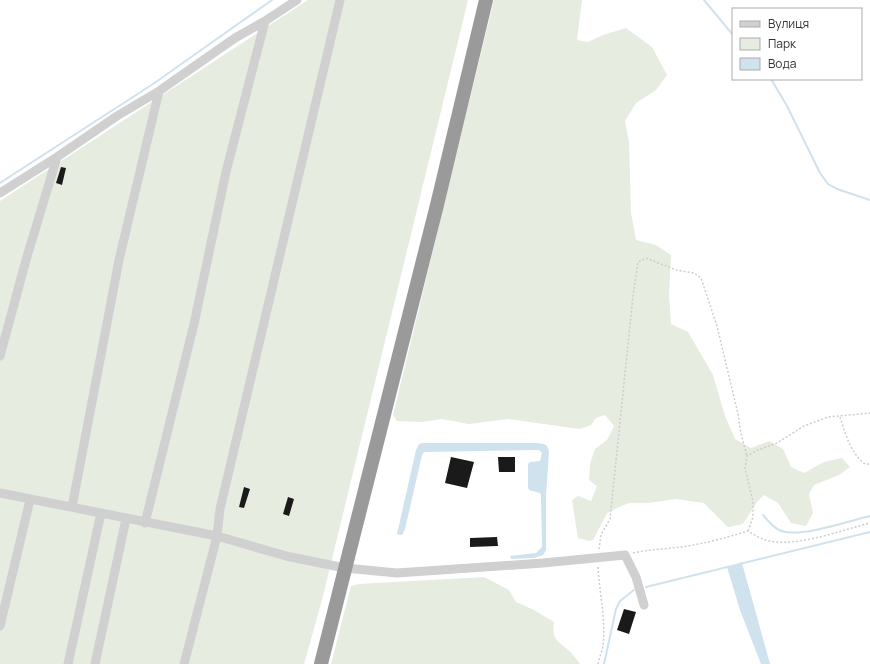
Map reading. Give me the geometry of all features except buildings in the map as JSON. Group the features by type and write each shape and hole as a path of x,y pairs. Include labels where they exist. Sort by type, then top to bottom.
{"highway":[{"path":"321,664 435,213 486,0"}],"street":[{"path":"0,193 57,157 117,116 159,91 235,38 297,0"},
{"path":"184,664 217,536 220,508 340,0"},
{"path":"145,523 194,324 226,172 265,21"},
{"path":"72,507 119,260 159,91"},
{"path":"0,356 26,260 57,157"},
{"path":"0,493 145,523 217,536 286,556 345,568 397,573 535,564 625,555 636,577 644,605"},
{"path":"0,626 30,500"},
{"path":"68,664 101,513"},
{"path":"95,664 126,519"}],"path":[{"path":"598,664 604,629 597,558 601,535 610,519 633,296 638,262 646,258 676,270 694,273 702,278 717,326 747,456 746,468 753,502 753,517 748,531"},
{"path":"747,456 776,443 804,426 828,417 870,413"},
{"path":"840,417 846,435 860,460 865,464 870,464"},
{"path":"625,555 651,549 686,546 717,540 748,531 770,541 788,543 870,523"}],"green space":[{"path":"308,0 468,0 322,600 304,664 0,664 0,201"},
{"path":"494,0 582,0 577,40 588,42 603,35 626,28 652,47 667,75 656,90 636,103 625,121 629,142 631,213 636,240 656,245 671,255 669,295 671,324 688,332 713,375 725,416 735,439 751,448 769,441 783,449 791,467 804,473 824,462 842,458 850,467 839,475 814,485 809,494 813,513 806,526 791,523 778,503 764,495 757,502 743,524 728,527 704,503 676,499 648,503 629,503 619,507 607,513 593,540 589,541 578,538 572,500 578,496 591,501 597,486 589,480 590,464 595,449 607,440 614,426 605,415 596,418 591,425 580,429 508,419 469,424 442,419 421,422 397,421 393,415"},
{"path":"484,577 509,590 516,602 534,610 554,622 555,638 571,652 580,664 331,664 351,586 359,584"}],"water":[{"path":"537,443 547,446 549,451 546,496 546,550 543,555 534,558 511,559 510,556 536,553 542,547 541,495 540,493 529,490 528,487 528,464 530,462 540,461 542,453 539,450 424,452 422,455 405,529 402,535 397,534 416,450 419,444"},
{"path":"741,563 769,664 761,664 740,610 727,567"}],"waterway":[{"path":"0,183 153,84 272,0"},
{"path":"704,0 732,34"},
{"path":"772,80 787,106 820,173 828,184 837,189 870,200"},
{"path":"763,515 779,530 788,532 811,531 870,516"},
{"path":"646,587 870,532"},
{"path":"741,563 769,664"},
{"path":"604,664 616,609 620,601 634,590"}]}
